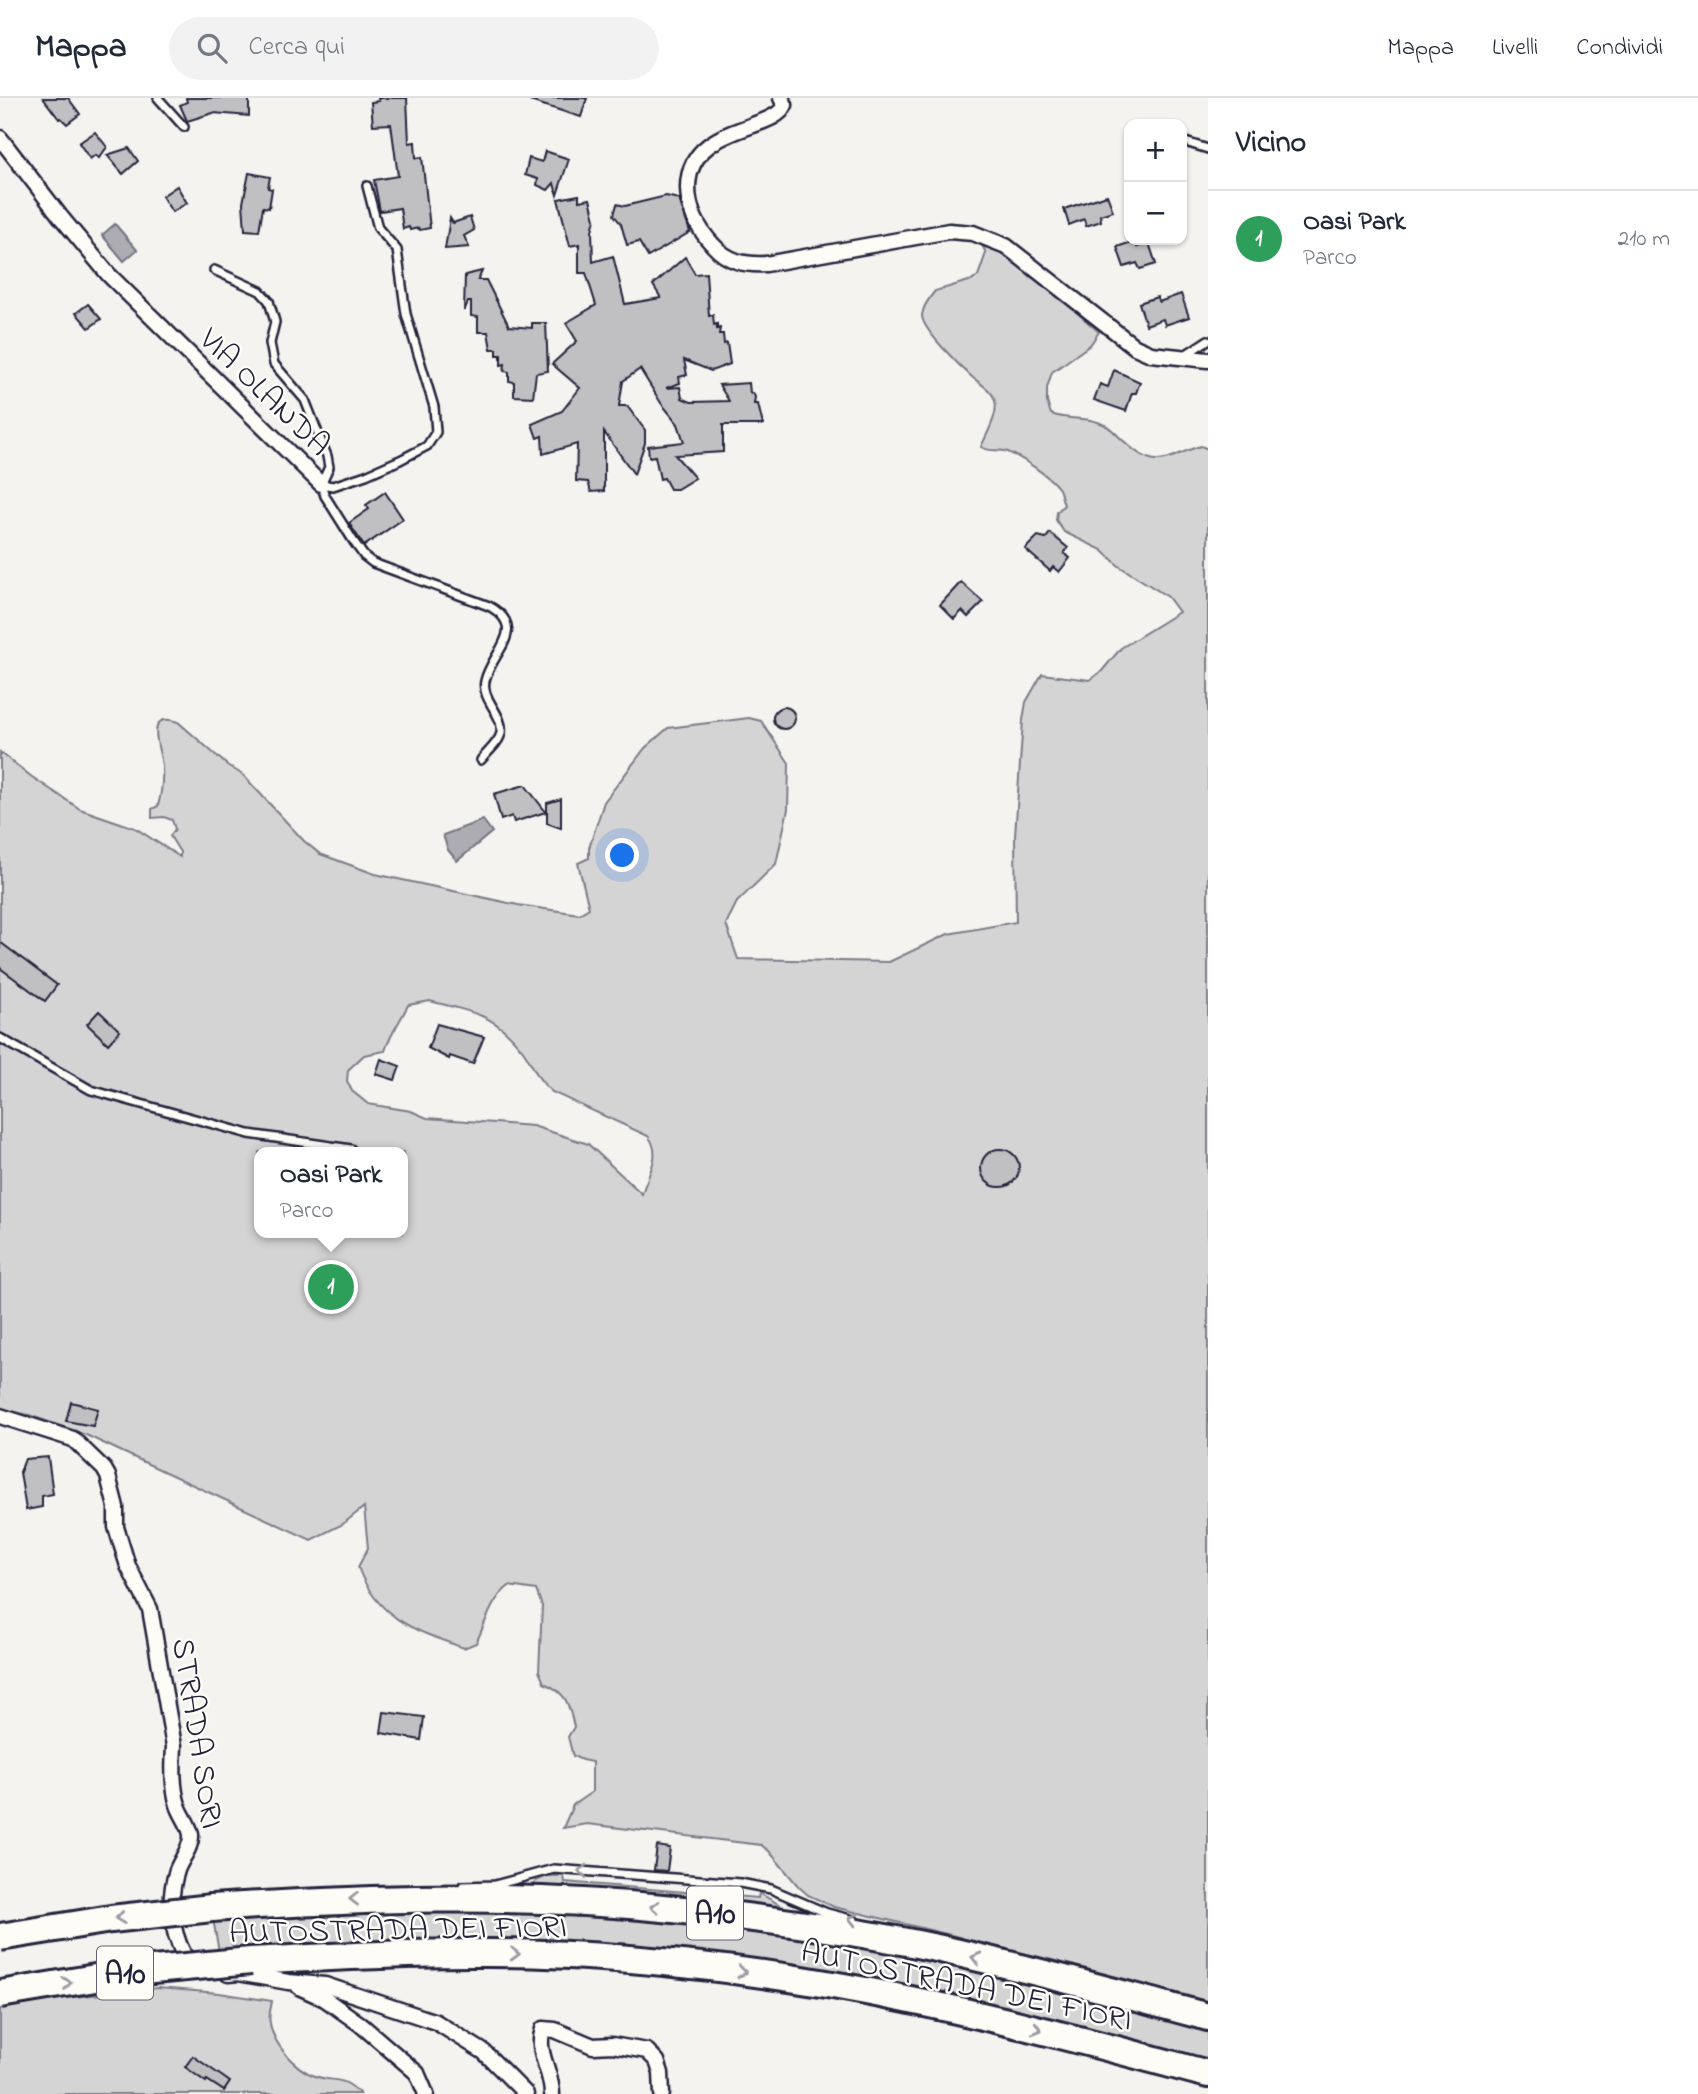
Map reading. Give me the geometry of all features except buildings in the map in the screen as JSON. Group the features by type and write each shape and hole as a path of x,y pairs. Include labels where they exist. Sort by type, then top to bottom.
{"highway":[{"name":"AUTOSTRADA DEI FIORI","path":"0,1937 111,1919 212,1908 407,1898 542,1900 660,1907 751,1917 941,1949 1208,2017"},
{"name":"AUTOSTRADA DEI FIORI","path":"0,1994 131,1972 251,1961 359,1955 563,1955 722,1969 821,1983 998,2019 1208,2074"}],"street":[{"path":"781,98 785,105 782,110 712,143 697,160 690,174 690,201 697,224 723,256 744,264 766,264 949,231 973,233 1006,246 1135,347 1151,354 1208,360"},
{"name":"VIA OLANDA","path":"0,138 109,275 321,484"},
{"name":"STRADA SORI","path":"0,1416 73,1439 108,1476 117,1507 116,1527 128,1566 150,1609 172,1734 178,1804 191,1833 172,1889 173,1922 182,1953 193,1969 209,1976 239,1973 288,1982 325,1985 436,2022 484,2052 526,2094"},
{"path":"288,1982 326,1999 360,2024 417,2073 426,2094"},
{"path":"552,2094 552,2083 541,2055 540,2037 543,2029 555,2030 593,2046 612,2045 647,2051 657,2061 661,2073 662,2094"}],"lane":[{"path":"158,98 184,127"},
{"path":"1187,143 1208,149"},
{"name":"VIA OLANDA","path":"321,484 333,486 400,460 427,446 436,432 434,407 406,314 397,250 378,228 367,186"},
{"path":"214,270 260,291 269,301 275,322 270,343 274,365 305,400 327,456 329,467 321,484 325,496 364,556 373,563 489,606 498,611 508,626 506,639 485,681 485,691 500,723 501,734 481,760"},
{"path":"1181,358 1208,340"},
{"path":"0,1038 91,1090 249,1134 337,1147"},
{"path":"453,1886 495,1885 554,1868 740,1883 771,1888 827,1913 861,1921"},
{"path":"407,1898 435,1889"},
{"path":"879,1927 941,1949"}],"shaded area":[{"path":"115,224 137,250 124,261 102,235"},
{"path":"983,247 993,249 1023,268 1099,332 1090,345 1052,372 1047,388 1047,402 1051,414 1099,422 1147,458 1164,460 1201,446 1208,449 1208,2004 1070,1970 955,1936 834,1907 808,1895 761,1845 587,1824 563,1828 573,1805 592,1792 592,1762 573,1756 568,1737 574,1727 568,1706 558,1691 544,1683 539,1671 542,1606 536,1590 509,1586 493,1605 476,1643 464,1648 400,1621 387,1611 366,1585 358,1567 368,1548 364,1507 343,1524 311,1540 86,1435 29,1415 0,1409 0,752 80,809 135,828 180,857 180,852 170,836 175,829 172,820 164,817 152,818 152,809 158,806 162,781 157,727 160,722 167,720 178,722 227,765 243,775 304,841 320,854 375,874 518,905 579,914 589,908 578,863 589,858 589,848 604,802 645,748 668,728 749,718 761,721 789,763 788,809 776,864 737,902 726,924 738,959 889,962 948,934 1016,922 1015,836 1026,702 1042,674 1090,680 1102,671 1121,648 1179,612 1168,597 1119,566 1102,550 1064,532 1056,520 1057,512 1064,505 1059,489 1049,479 1008,452 981,447 994,418 994,397 943,348 928,329 922,315 925,305 935,291 978,276 986,253","holes":["430,1001 471,1012 503,1029 524,1052 552,1092 648,1136 654,1157 642,1194 588,1144 533,1126 427,1118 411,1111 368,1104 352,1091 347,1081 348,1070 364,1055 385,1051 408,1005"]},
{"path":"483,820 492,832 457,861 448,850 443,835"},
{"path":"547,1876 564,1876 565,1882 758,1898 759,1893 780,1905 778,1909 536,1888 533,1885"},
{"path":"316,1910 603,1916 718,1925 830,1940 939,1961 1208,2030 1208,2064 828,1973 219,1952 213,1919"},
{"path":"158,1988 272,2001 269,2018 272,2031 286,2055 307,2073 343,2082 360,2094 0,2094 0,2009 55,1999"}],"place":[{"name":"Oasi Park","path":"331,1287"}]}
